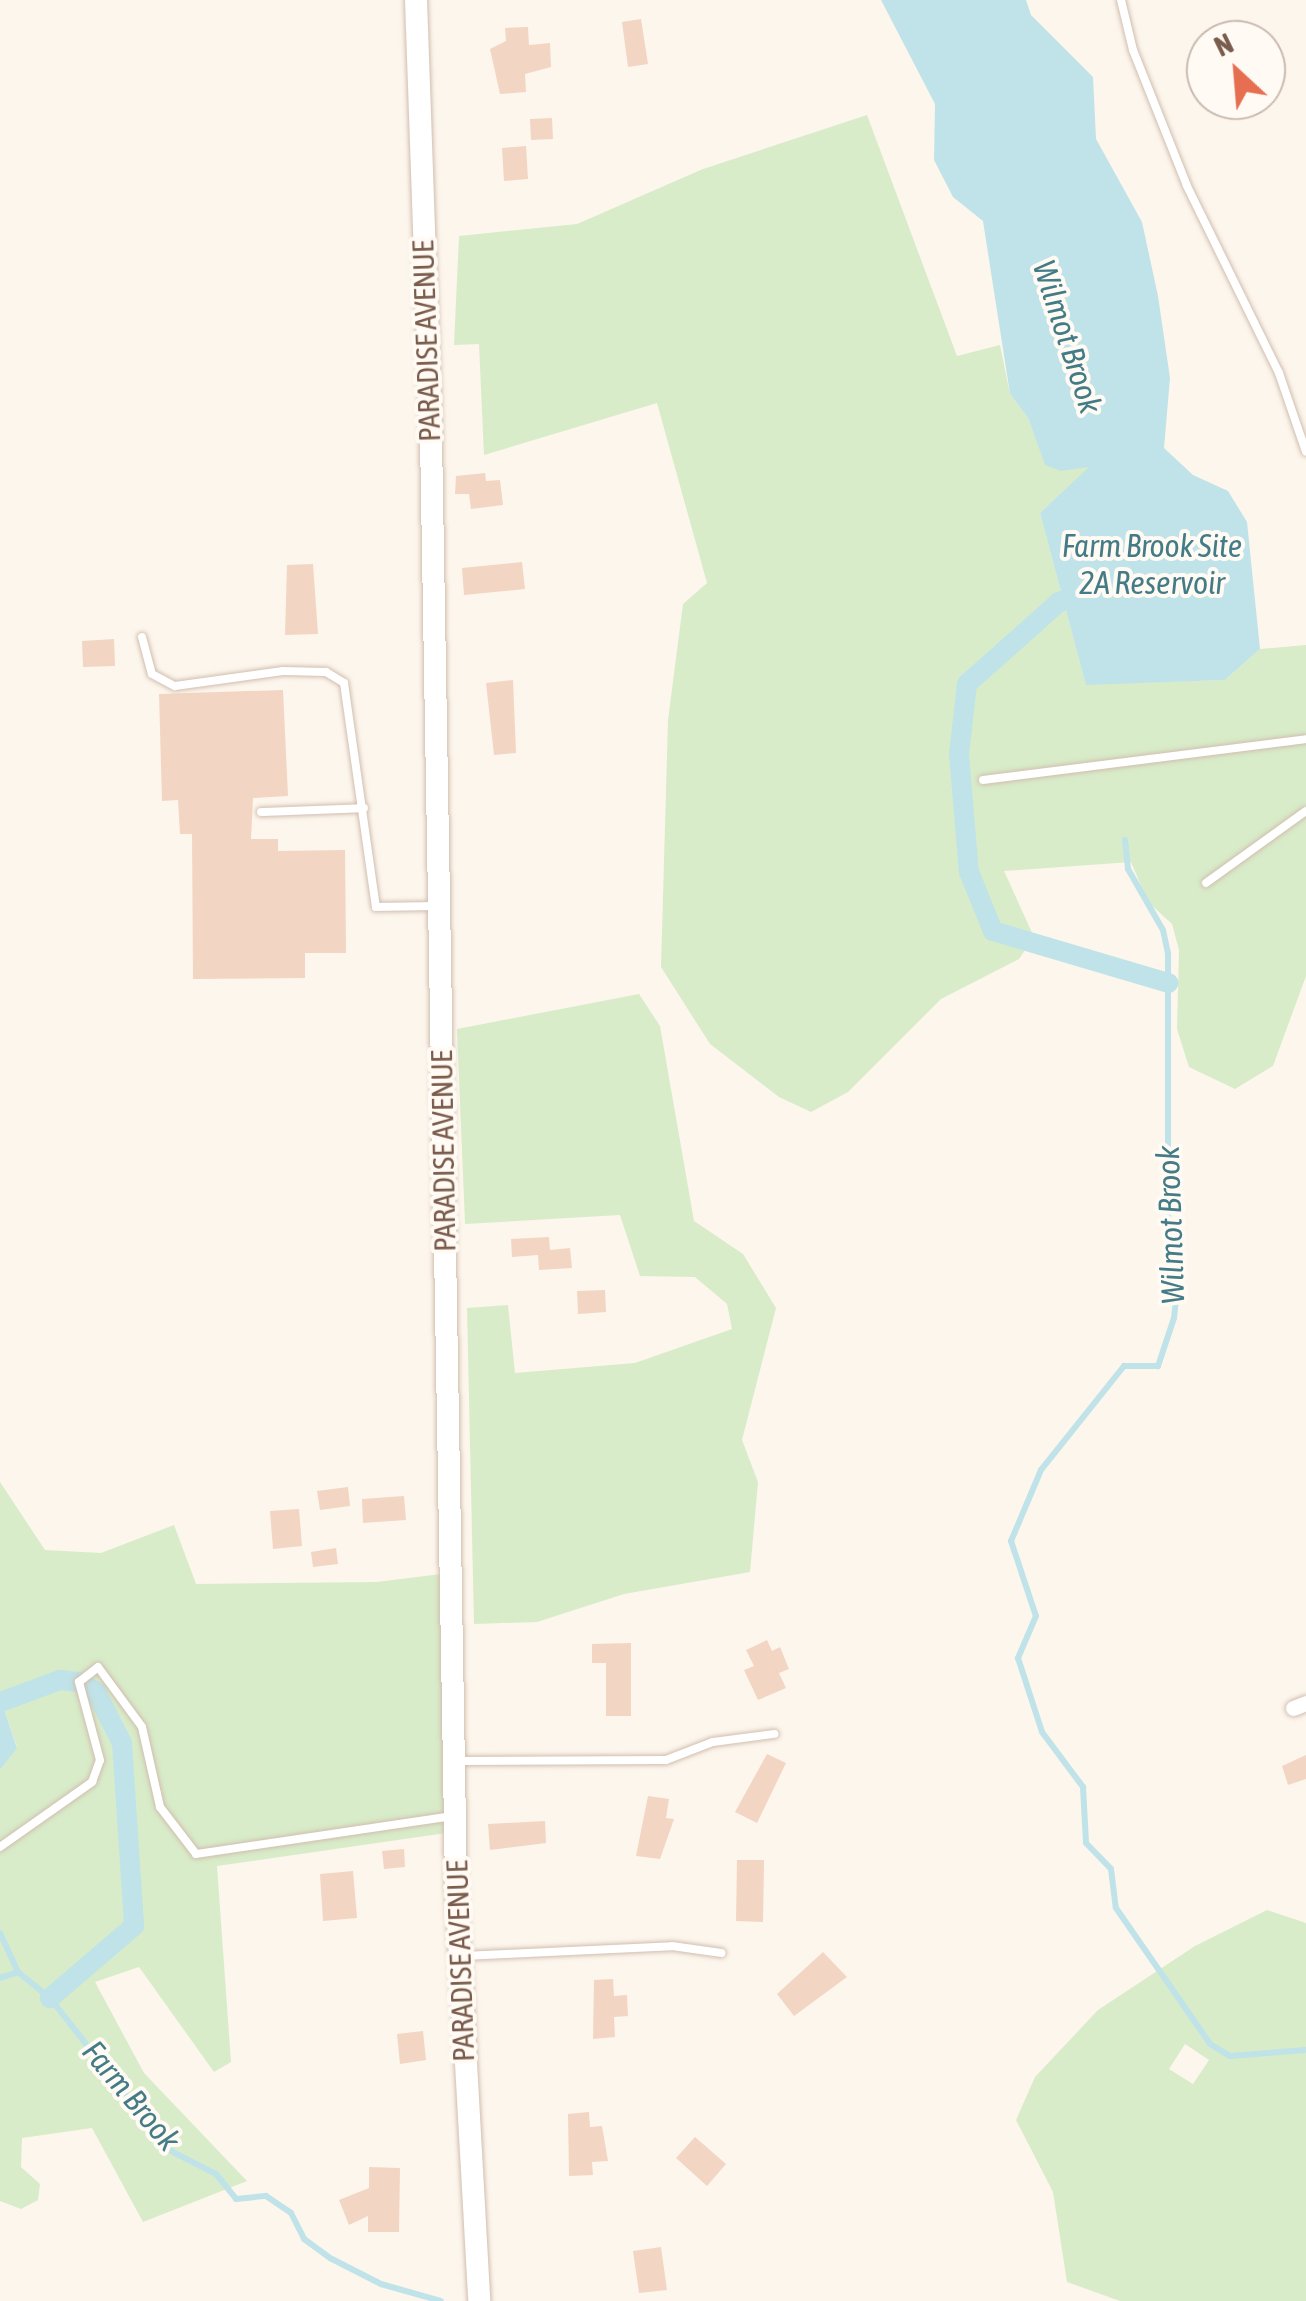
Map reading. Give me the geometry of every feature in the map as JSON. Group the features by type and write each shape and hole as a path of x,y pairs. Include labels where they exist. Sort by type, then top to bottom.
{"street":[{"name":"PARADISE AVENUE","path":"416,0 439,906 458,1956 480,2301"}],"lane":[{"path":"1121,0 1134,50 1187,186 1279,373 1306,452"},
{"path":"142,638 152,674 175,686 283,671 326,672 344,683 376,907 439,906"},
{"path":"983,780 1306,739"},
{"path":"261,812 364,808"},
{"path":"1206,883 1306,810"},
{"path":"0,1848 92,1782 100,1760 79,1682 98,1667 142,1727 160,1807 196,1854 455,1816"},
{"path":"454,1762 666,1760 713,1742 774,1734"},
{"path":"458,1956 672,1946 722,1954"}],"green space":[{"path":"867,115 957,356 1000,345 1010,394 1028,418 1045,464 1092,466 1040,513 1086,684 1225,680 1260,649 1306,645 1306,976 1273,1066 1235,1089 1189,1067 1177,1029 1179,950 1172,924 1148,902 1131,862 1004,871 1034,937 1019,959 941,999 848,1092 811,1112 779,1097 710,1044 661,967 668,720 683,604 707,583 657,403 484,455 479,344 454,345 459,236 577,224 703,169"},
{"path":"639,994 660,1026 694,1221 743,1254 776,1308 742,1440 758,1482 750,1572 624,1594 537,1622 474,1624 467,1308 508,1305 515,1373 635,1363 732,1329 727,1304 695,1277 640,1276 620,1215 465,1224 457,1029"},
{"path":"0,1482 45,1550 101,1553 174,1525 196,1584 377,1582 441,1574 446,1833 217,1866 231,2062 214,2072 139,1967 95,1982 144,2073 247,2181 143,2222 92,2128 22,2138 21,2167 40,2184 38,2200 21,2209 0,2201 0,1770 17,1747 0,1697"},
{"path":"1267,1910 1306,1923 1306,2301 1120,2301 1067,2282 1053,2192 1016,2120 1035,2077 1098,2010 1195,1946","holes":["1185,2044 1209,2060 1193,2084 1169,2069"]}],"water":[{"name":"Farm Brook Site 2A Reservoir","path":"881,0 1026,0 1031,15 1093,77 1096,139 1142,222 1158,296 1170,378 1164,448 1193,475 1228,491 1247,522 1260,649 1225,680 1086,685 1040,513 1089,467 1061,471 1045,465 1028,418 1010,394 983,221 953,197 934,160 935,104"},
{"path":"0,1697 17,1748 0,1770"}],"building":[{"path":"641,19 648,64 628,67 622,22"},
{"path":"528,27 529,45 550,43 551,67 525,74 526,92 500,94 490,49 506,41 505,28"},
{"path":"552,118 553,139 531,140 530,119"},
{"path":"526,146 528,179 504,181 502,148"},
{"path":"485,473 486,481 500,480 503,505 471,509 469,494 455,494 456,476"},
{"path":"522,562 525,589 464,595 462,568"},
{"path":"313,564 318,634 285,635 287,565"},
{"path":"114,639 115,666 83,667 82,641"},
{"path":"513,680 516,753 494,755 486,683"},
{"path":"283,690 288,796 253,798 251,839 278,839 278,851 345,850 346,953 305,953 305,978 193,979 192,834 180,834 178,800 162,801 159,694"},
{"path":"549,1237 550,1250 570,1248 572,1268 539,1270 538,1255 512,1257 511,1239"},
{"path":"605,1290 606,1312 578,1314 577,1291"},
{"path":"348,1487 350,1506 320,1510 317,1491"},
{"path":"404,1496 406,1520 363,1523 362,1499"},
{"path":"299,1509 302,1546 273,1549 270,1511"},
{"path":"336,1548 338,1564 313,1567 311,1552"},
{"path":"767,1640 772,1651 780,1647 789,1669 779,1673 786,1688 758,1700 744,1670 754,1666 746,1650"},
{"path":"631,1643 631,1716 606,1716 606,1663 592,1663 592,1644"},
{"path":"767,1754 786,1763 757,1823 735,1812"},
{"path":"1306,1755 1306,1779 1288,1785 1282,1766"},
{"path":"648,1796 669,1799 666,1818 674,1819 660,1859 636,1856"},
{"path":"545,1821 546,1843 490,1850 488,1824"},
{"path":"404,1849 405,1867 384,1869 382,1851"},
{"path":"737,1860 764,1860 763,1922 736,1921"},
{"path":"353,1871 357,1918 323,1921 320,1874"},
{"path":"823,1952 847,1977 794,2016 777,1994"},
{"path":"613,1979 614,1996 627,1995 628,2016 614,2017 615,2037 593,2039 594,1980"},
{"path":"423,2031 426,2060 400,2064 397,2034"},
{"path":"589,2112 590,2127 602,2126 608,2161 592,2162 593,2175 569,2176 568,2114"},
{"path":"695,2137 726,2164 707,2186 676,2158"},
{"path":"369,2167 400,2168 399,2232 368,2232 368,2216 349,2225 339,2200 369,2188"},
{"path":"661,2247 667,2290 639,2293 633,2251"}],"waterway":[{"path":"1084,593 1059,602 967,684 959,754 969,872 993,931 1168,983"},
{"name":"Wilmot Brook","path":"1125,840 1128,869 1163,930 1168,954 1168,1217 1179,1271 1174,1318 1158,1366 1124,1366 1041,1470 1011,1541 1036,1616 1018,1658 1042,1732 1083,1787 1086,1843 1111,1869 1116,1908 1210,2044 1230,2056 1306,2050"},
{"path":"3,1701 60,1680 79,1682 96,1692 122,1743 134,1926 50,1998"},
{"name":"Farm Brook","path":"0,1933 18,1972 50,1998 169,2150 216,2174 236,2199 266,2196 291,2213 304,2239 332,2259 381,2284 441,2301"},
{"path":"0,1978 18,1972"}]}
